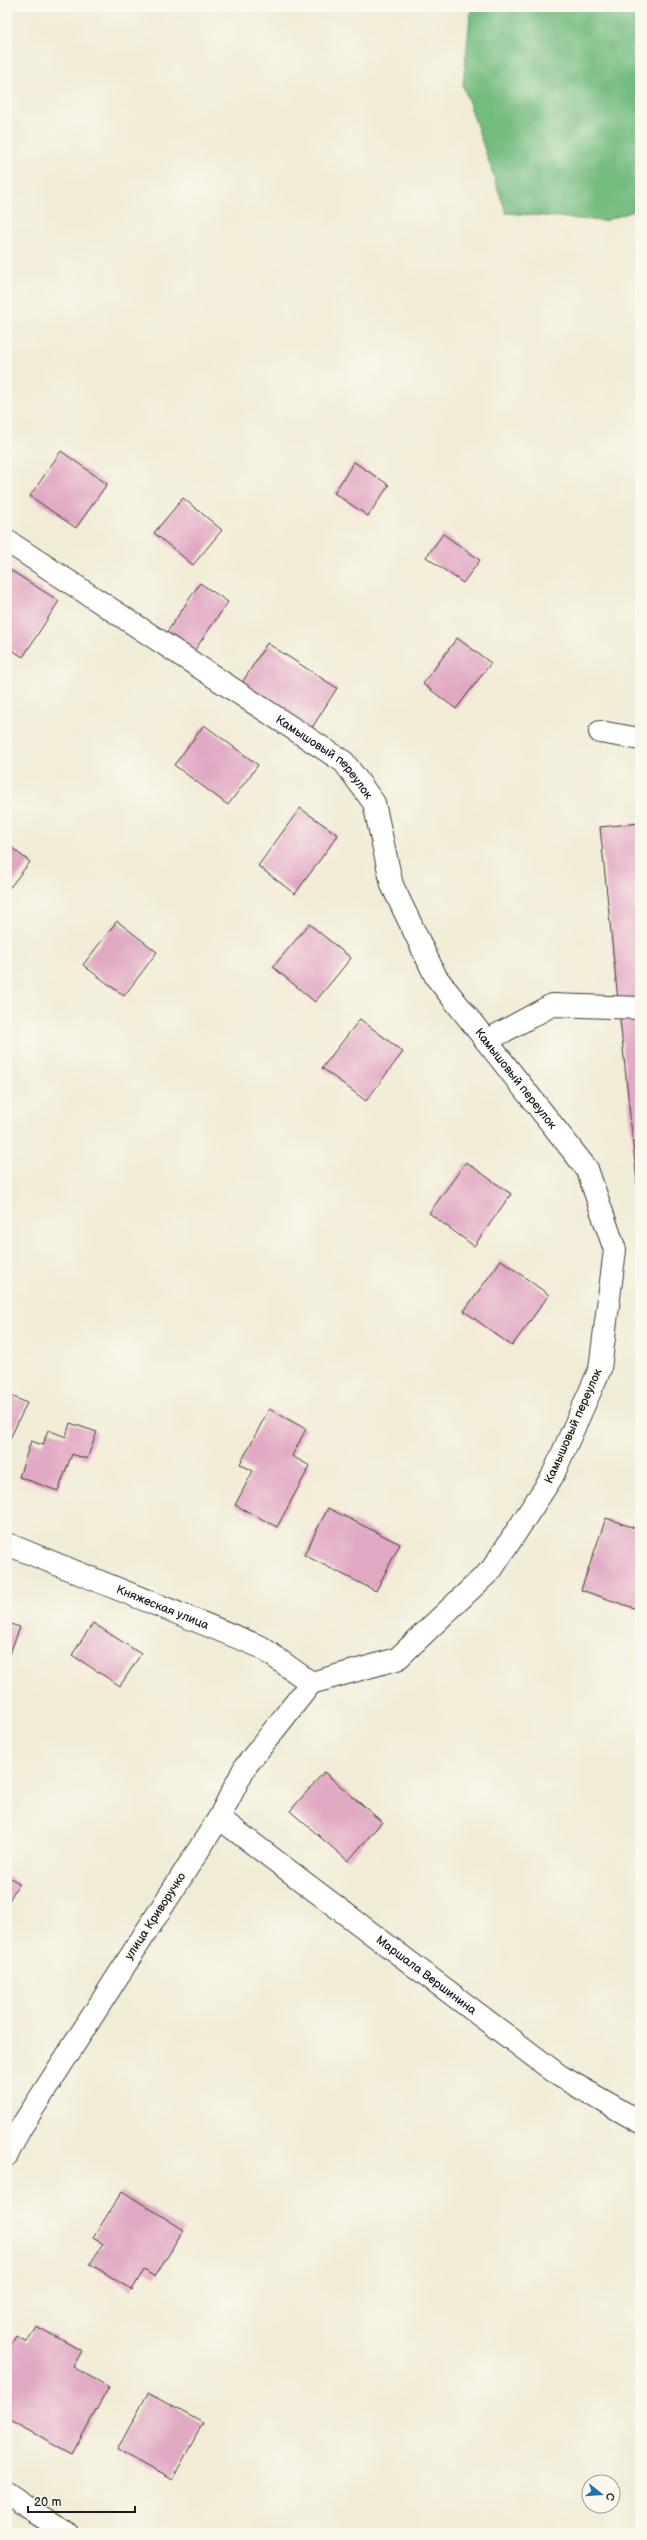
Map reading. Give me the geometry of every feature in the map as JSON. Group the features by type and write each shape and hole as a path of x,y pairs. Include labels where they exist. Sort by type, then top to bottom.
{"street":[{"name":"Камышовый переулок","path":"7,541 344,762 374,803 392,885 436,977 587,1168 615,1250 600,1369 552,1477 492,1569 396,1659 311,1683"},
{"path":"600,732 640,739"},
{"path":"486,1041 552,1005 640,1008"},
{"name":"Княжеская улица","path":"7,1544 261,1647 311,1683"},
{"name":"улица Криворучко","path":"7,2155 20,2129 219,1818 245,1767 311,1683"},
{"name":"Маршала Вершинина","path":"219,1818 560,2076 640,2122"},
{"path":"7,2492 27,2508 67,2533"}],"green space":[{"path":"471,7 640,7 640,209 604,221 506,213 463,85"}],"building":[{"path":"61,451 107,484 76,528 30,496"},
{"path":"354,462 389,485 368,516 334,493"},
{"path":"183,498 222,530 193,565 154,533"},
{"path":"443,534 480,560 463,583 426,557"},
{"path":"7,568 59,601 23,657 7,647"},
{"path":"200,583 228,602 194,651 167,632"},
{"path":"457,638 491,663 456,709 423,684"},
{"path":"267,643 337,688 310,731 240,686"},
{"path":"204,725 258,765 228,805 174,765"},
{"path":"300,808 338,835 295,894 258,866"},
{"path":"640,823 640,1201 639,1202 600,827"},
{"path":"7,844 30,862 7,891"},
{"path":"117,921 157,952 124,996 83,965"},
{"path":"309,924 351,958 315,1002 273,967"},
{"path":"360,1019 403,1052 366,1101 322,1068"},
{"path":"466,1162 511,1194 474,1246 429,1213"},
{"path":"501,1260 549,1295 512,1346 464,1311"},
{"path":"7,1394 27,1403 7,1445"},
{"path":"269,1409 306,1429 292,1456 310,1466 277,1527 235,1505 253,1471 240,1464"},
{"path":"70,1423 97,1432 87,1459 72,1454 58,1491 19,1477 31,1441 43,1445 48,1430 66,1437"},
{"path":"328,1508 400,1544 376,1591 304,1555"},
{"path":"606,1518 640,1530 640,1610 581,1590"},
{"path":"7,1623 20,1627 7,1661"},
{"path":"93,1623 141,1654 120,1686 72,1655"},
{"path":"324,1772 382,1822 348,1861 290,1811"},
{"path":"7,1876 19,1883 7,1904"},
{"path":"122,2191 184,2230 155,2277 144,2270 132,2290 90,2264 103,2244 93,2238"},
{"path":"36,2326 82,2351 73,2367 109,2387 72,2454 7,2418 7,2352 16,2336 27,2342"},
{"path":"148,2393 203,2423 172,2480 117,2450"}]}
